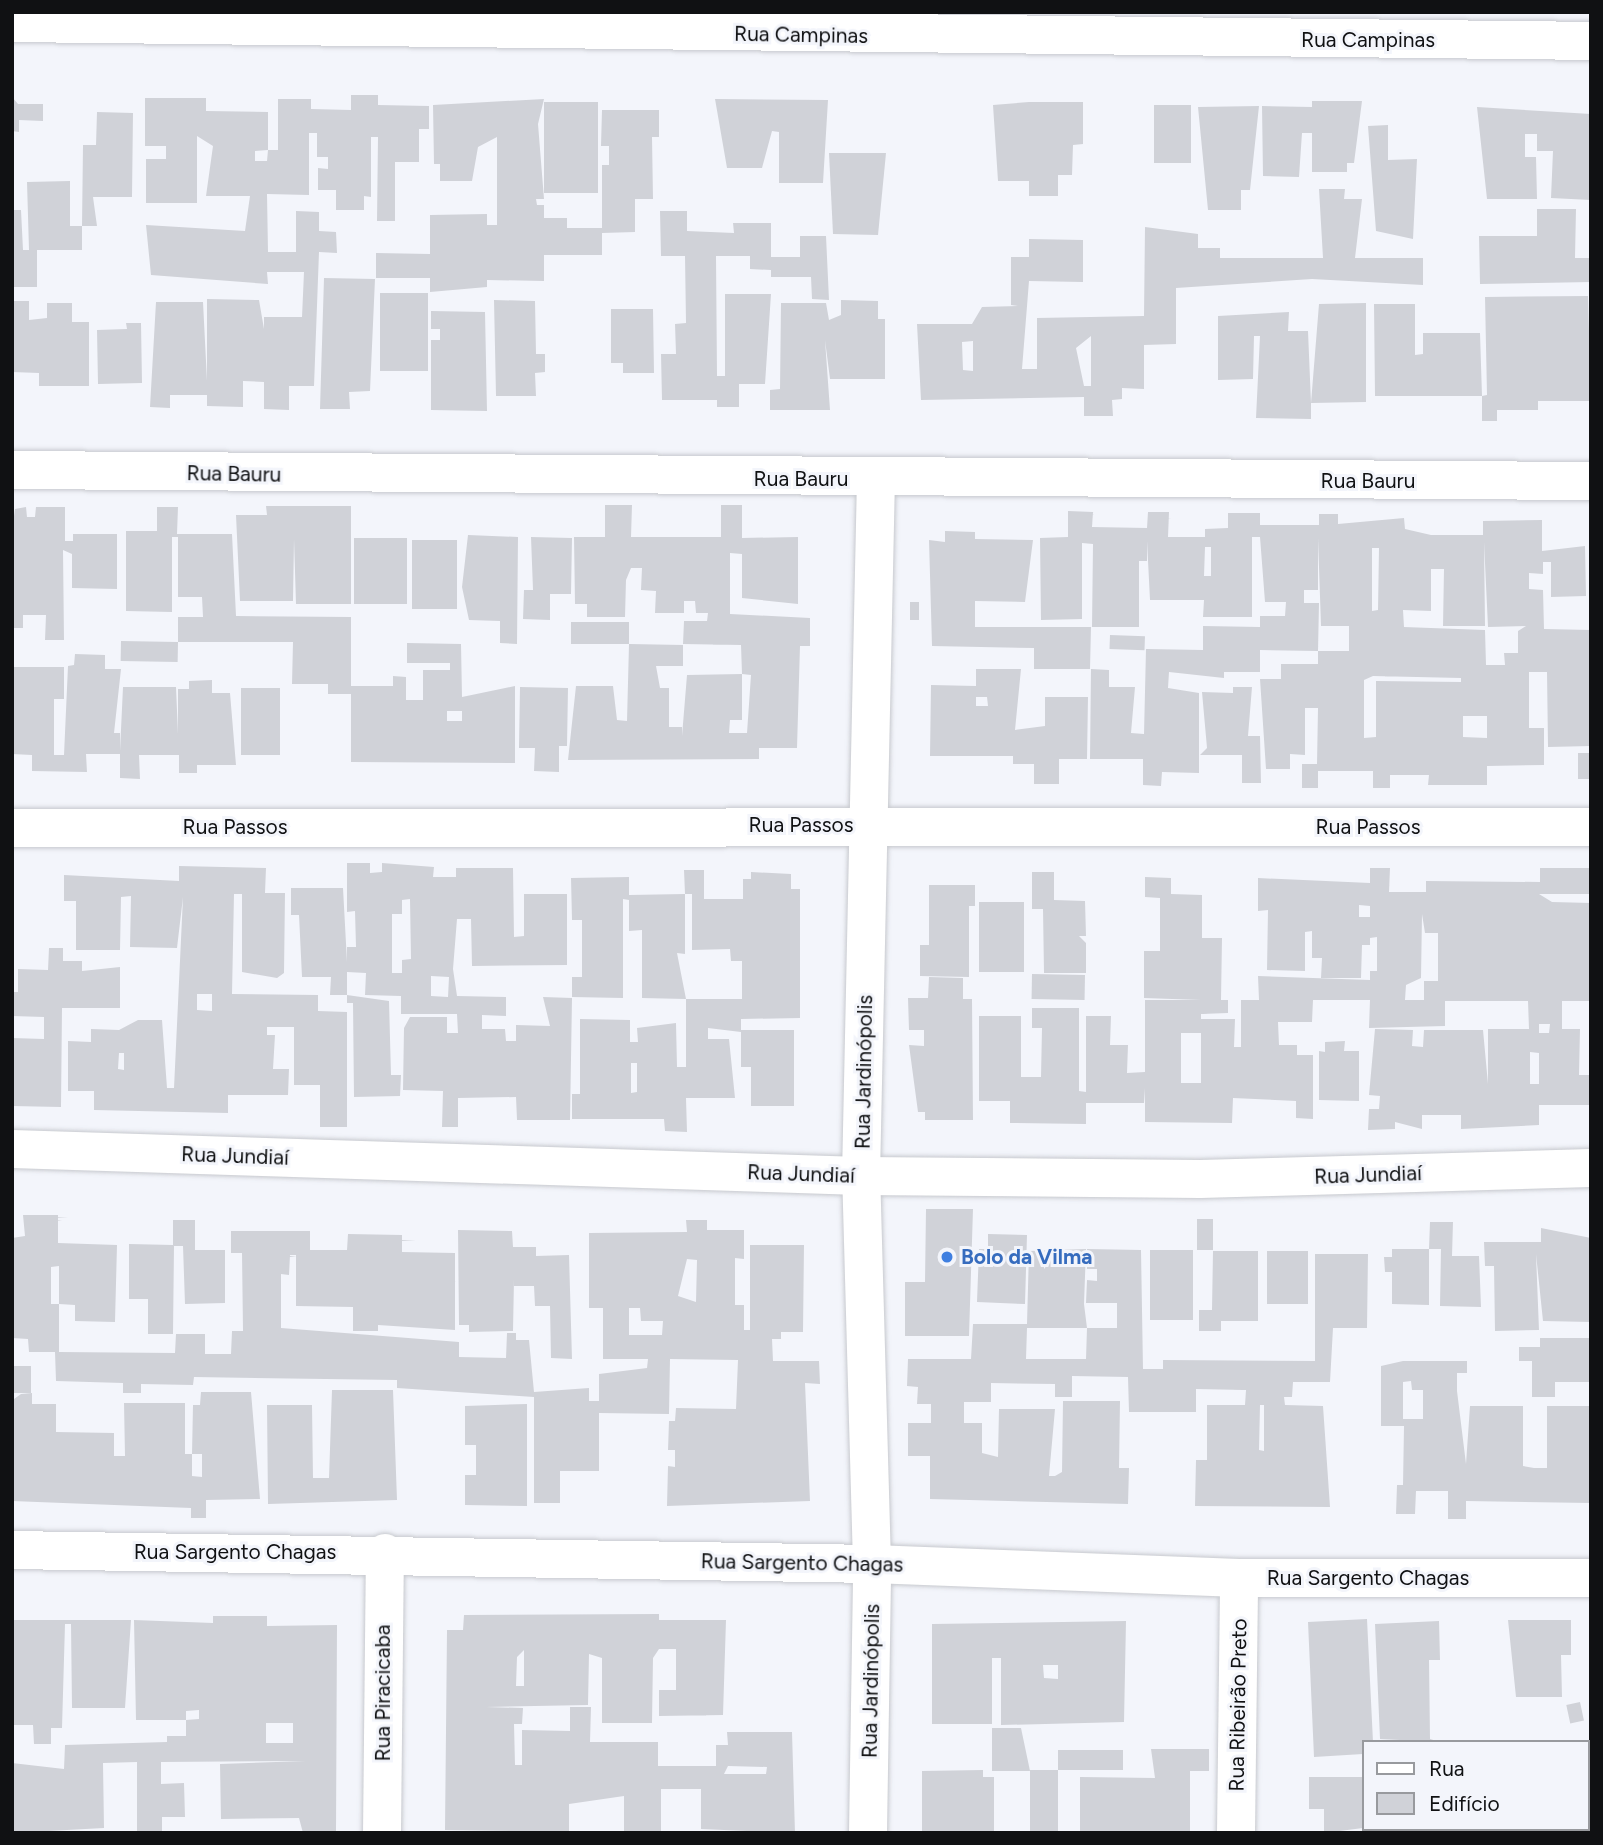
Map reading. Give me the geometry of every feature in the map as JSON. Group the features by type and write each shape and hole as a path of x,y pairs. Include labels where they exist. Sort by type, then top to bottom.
{"street":[{"name":"Rua Campinas","path":"12,23 1591,41"},
{"name":"Rua Bauru","path":"12,470 876,479 1591,481"},
{"name":"Rua Jardinópolis","path":"868,1833 872,1564 862,1176 876,479"},
{"name":"Rua Passos","path":"12,828 869,825 1591,827"},
{"name":"Rua Jundiaí","path":"12,1149 862,1176 1200,1180 1591,1168"},
{"name":"Rua Sargento Chagas","path":"12,1550 385,1553 872,1564 1239,1578 1591,1578"},
{"name":"Rua Piracicaba","path":"382,1833 385,1553"},
{"name":"Rua Ribeirão Preto","path":"1236,1833 1239,1578"}],"building":[{"path":"351,95 378,95 378,105 429,106 429,129 419,129 419,162 395,162 395,221 377,221 378,137 371,137 371,197 364,196 364,210 336,210 336,190 318,190 318,168 328,169 328,157 317,157 317,133 309,133 309,195 267,194 268,252 296,252 296,211 319,212 319,231 336,232 337,253 319,252 314,386 289,386 289,410 264,409 264,382 243,381 243,407 207,406 207,395 170,395 170,408 150,407 156,302 203,302 207,381 207,299 259,300 264,329 264,317 302,317 304,272 267,272 268,284 151,275 146,225 245,231 250,196 206,196 213,146 197,136 197,203 146,203 146,159 166,159 166,146 145,146 145,98 206,98 206,111 268,112 268,150 278,150 278,99 311,99 311,109 351,110","holes":["268,150 267,161 255,161 255,151"]},
{"path":"12,97 18,104 43,104 43,121 19,120 19,132 12,131"},
{"path":"544,99 538,124 544,199 536,199 537,205 544,205 544,218 567,218 567,228 602,228 602,165 609,165 609,146 601,146 602,110 659,110 659,137 652,137 653,199 635,199 635,232 602,233 602,255 544,255 544,281 487,280 487,287 430,292 430,278 376,278 376,253 430,254 430,215 487,214 487,225 497,225 497,137 478,147 472,181 440,181 440,164 434,164 433,105"},
{"path":"715,99 828,100 823,183 779,183 779,132 772,131 762,168 727,168"},
{"path":"1312,101 1362,101 1354,163 1347,163 1347,172 1312,172 1312,133 1302,133 1299,177 1263,176 1262,106 1312,107"},
{"path":"544,102 598,102 598,193 544,193"},
{"path":"1083,102 1083,144 1073,145 1072,175 1058,175 1058,196 1029,196 1029,181 998,181 993,105"},
{"path":"1154,105 1191,105 1191,163 1154,163"},
{"path":"1259,106 1250,190 1241,190 1241,210 1208,210 1198,107"},
{"path":"1477,107 1591,114 1591,200 1551,198 1553,151 1537,151 1537,134 1525,134 1525,157 1536,157 1537,199 1487,199"},
{"path":"97,112 133,113 132,197 93,197 97,226 82,226 83,145 96,145"},
{"path":"1388,125 1388,160 1417,159 1413,239 1376,231 1368,126"},
{"path":"829,153 886,153 878,235 833,234"},
{"path":"70,181 70,226 82,226 82,250 37,250 37,287 12,287 12,210 21,210 23,250 29,250 27,182"},
{"path":"1319,189 1345,189 1344,199 1362,199 1355,258 1423,258 1423,285 1312,279 1176,288 1176,344 1144,345 1144,389 1122,388 1122,399 1112,400 1113,416 1084,416 1084,397 921,400 917,324 972,324 982,307 1018,306 1011,305 1011,257 1029,257 1029,239 1083,240 1083,282 1029,281 1022,369 1037,369 1037,318 1144,316 1145,227 1198,234 1198,248 1220,248 1220,258 1323,258","holes":["1091,336 1091,386 1084,386 1076,348","973,341 973,371 963,370 962,342"]},
{"path":"1537,209 1576,209 1575,258 1591,258 1591,282 1480,284 1479,236 1537,236"},
{"path":"660,211 687,211 687,231 734,233 733,223 771,223 771,257 800,257 800,236 826,236 829,300 812,299 811,277 771,277 771,270 750,269 750,256 716,256 717,376 725,376 725,294 771,294 765,384 739,384 739,407 717,407 717,400 662,400 661,354 676,354 675,324 686,323 685,256 661,256"},
{"path":"324,278 375,279 370,391 349,392 350,409 320,409"},
{"path":"380,293 428,293 428,371 380,371"},
{"path":"1588,296 1591,401 1538,401 1538,410 1497,410 1497,421 1482,421 1482,396 1487,395 1485,297"},
{"path":"494,300 535,301 536,354 545,354 545,372 535,373 536,396 496,396"},
{"path":"841,300 878,301 878,319 885,319 885,379 830,379 825,340 830,410 770,410 770,390 780,389 781,303 826,303 829,320 841,315"},
{"path":"12,301 29,301 29,320 47,318 47,303 72,303 72,322 89,322 89,386 39,386 39,373 12,372"},
{"path":"1366,303 1366,402 1311,403 1319,304"},
{"path":"1374,304 1415,304 1415,355 1423,354 1423,333 1480,333 1482,396 1375,396"},
{"path":"611,309 653,309 654,373 623,373 623,363 611,363"},
{"path":"431,311 485,312 487,411 431,410 431,340 440,340 440,329 431,329"},
{"path":"1289,312 1288,331 1308,331 1311,419 1256,418 1260,336 1254,336 1253,379 1218,380 1218,316"},
{"path":"126,323 141,323 142,383 98,384 97,330 127,329"},
{"path":"605,505 632,505 631,537 721,537 721,505 742,505 742,538 798,537 798,604 742,598 742,554 730,553 730,614 810,618 810,646 800,646 797,748 759,748 759,759 568,760 576,686 613,686 617,720 627,721 629,644 683,645 683,666 656,666 660,688 669,688 669,727 682,727 682,736 687,675 742,674 741,645 683,644 684,621 707,621 708,613 696,613 695,601 684,601 684,613 655,613 656,591 641,590 642,568 631,568 626,580 625,617 587,617 587,604 575,604 574,537 605,537","holes":["742,674 751,675 747,733 729,733 730,720 742,720"]},
{"path":"266,506 351,506 351,604 296,604 294,539 293,601 240,601 236,515 267,515"},
{"path":"26,507 27,517 35,517 36,507 65,507 65,541 73,541 73,534 117,534 117,589 72,588 72,554 63,550 64,640 45,640 46,615 23,615 23,628 12,628 12,530 15,509"},
{"path":"157,507 178,507 177,534 232,534 236,616 351,617 351,686 393,686 393,676 406,677 406,700 423,700 423,670 450,670 450,663 407,663 407,643 461,644 462,697 515,686 515,763 351,762 351,694 328,694 328,684 292,684 293,642 178,642 178,617 203,617 202,597 178,597 178,537 172,537 172,612 126,611 126,531 157,531","holes":["447,711 462,711 462,721 447,721"]},
{"path":"1068,511 1093,512 1092,527 1147,528 1148,512 1169,512 1168,537 1205,537 1205,529 1228,528 1228,513 1260,513 1260,525 1319,525 1319,514 1338,514 1338,524 1404,518 1405,529 1431,535 1483,535 1483,521 1542,520 1542,551 1585,546 1586,596 1551,597 1551,562 1543,562 1543,574 1529,573 1529,589 1543,590 1544,629 1591,630 1591,746 1548,747 1547,672 1529,672 1529,728 1544,728 1544,765 1487,766 1487,785 1428,785 1429,775 1390,775 1390,788 1373,788 1373,771 1318,771 1318,788 1302,788 1302,764 1317,764 1318,708 1305,708 1305,755 1290,754 1290,769 1266,769 1260,679 1281,679 1281,664 1318,664 1318,651 1260,650 1260,672 1224,672 1224,678 1169,672 1168,688 1199,693 1199,773 1162,772 1161,786 1143,785 1143,759 1090,759 1091,669 1109,670 1109,687 1135,687 1131,733 1144,734 1146,649 1203,650 1203,626 1260,627 1260,616 1285,616 1286,602 1265,602 1260,537 1252,537 1252,617 1203,617 1204,600 1150,600 1147,541 1147,561 1139,561 1139,627 1092,627 1093,544 1082,543 1082,619 1041,620 1040,538 1068,537","holes":["1318,538 1321,626 1349,626 1349,651 1318,651 1319,603 1304,603 1304,590 1318,590","1484,542 1488,627 1526,626 1518,631 1518,653 1504,653 1505,665 1486,665 1485,630 1404,627 1403,610 1431,611 1431,569 1444,569 1443,626 1485,626","1205,547 1211,547 1211,576 1204,576","1372,548 1379,548 1378,610 1372,611","1373,676 1461,678 1461,682 1376,681 1376,737 1364,738 1364,680","1463,716 1487,716 1487,738 1463,737"]},
{"path":"945,531 975,532 975,539 1033,540 1025,602 975,601 975,627 1091,627 1090,669 1034,669 1034,648 932,646 929,540 945,542"},
{"path":"468,535 518,537 517,644 500,643 500,621 469,620 462,587"},
{"path":"531,537 572,538 571,594 550,594 550,620 523,619 524,590 533,590"},
{"path":"354,538 407,538 407,604 354,604"},
{"path":"412,540 457,540 457,609 412,609"},
{"path":"910,602 919,602 919,620 910,620"},
{"path":"571,622 629,622 629,644 571,644"},
{"path":"1110,635 1145,636 1144,650 1110,649"},
{"path":"121,641 178,642 178,662 121,661"},
{"path":"75,654 105,655 105,669 121,669 114,733 120,733 120,751 123,687 176,687 178,734 178,689 189,689 189,681 212,680 212,693 230,693 236,765 197,765 197,773 179,773 179,755 139,755 140,779 120,778 120,754 86,754 87,772 32,771 32,755 12,754 12,667 64,667 64,699 54,699 54,755 64,755 68,666 74,665"},
{"path":"976,669 1021,669 1015,730 1045,726 1045,697 1088,697 1087,759 1059,759 1059,784 1034,784 1034,764 1013,764 1013,756 930,756 931,685 976,686","holes":["976,697 987,697 988,706 976,706"]},
{"path":"520,687 568,688 567,746 559,746 559,772 534,771 535,748 519,748"},
{"path":"1233,687 1252,687 1248,736 1260,736 1261,783 1242,783 1242,755 1200,755 1207,748 1202,692 1233,693"},
{"path":"241,688 280,688 280,755 241,755"},
{"path":"1578,753 1591,753 1591,779 1578,779"},
{"path":"347,863 370,863 370,873 382,872 382,863 434,867 433,877 456,877 456,868 513,868 514,937 524,936 524,894 567,894 567,965 472,966 471,919 457,919 453,969 457,996 506,997 506,1016 482,1015 482,1029 505,1029 506,1041 516,1041 516,1025 550,1026 543,997 572,998 570,1120 517,1120 516,1097 458,1098 458,1127 442,1127 443,1091 403,1090 404,1028 410,1017 447,1017 447,1033 458,1033 457,1014 401,1014 401,996 365,995 366,973 347,972 347,995 330,995 331,977 302,977 299,915 291,915 291,888 343,888 347,962 347,947 356,947 355,911 347,912","holes":["410,899 411,959 402,960 402,973 392,973 392,914 402,914 402,900","431,976 449,977 448,997 431,996"]},
{"path":"179,866 266,868 265,893 285,893 284,973 277,978 242,972 242,894 234,894 232,994 318,995 318,1011 347,1012 347,1127 320,1127 320,1085 294,1085 294,1027 267,1027 267,1035 275,1035 273,1069 289,1069 288,1095 228,1095 228,1113 94,1110 94,1091 68,1091 68,1041 91,1042 91,1029 119,1030 138,1020 162,1020 167,1088 174,1088 183,897 177,948 130,947 131,896 121,897 120,950 76,950 76,901 64,901 64,875 179,881","holes":["197,994 212,994 212,1011 197,1010","119,1053 124,1053 124,1070 118,1069"]},
{"path":"1370,868 1390,868 1389,892 1426,892 1426,881 1540,882 1540,868 1591,868 1591,894 1539,894 1552,902 1591,903 1591,1001 1562,1001 1562,1029 1580,1029 1579,1075 1591,1075 1591,1105 1539,1105 1539,1125 1461,1129 1461,1115 1422,1115 1422,1129 1395,1122 1395,1129 1368,1130 1369,1109 1379,1109 1380,1096 1369,1095 1375,1029 1413,1030 1412,1046 1423,1047 1424,1030 1483,1030 1488,1084 1488,1029 1529,1029 1528,1001 1445,1001 1445,1026 1369,1028 1370,1000 1313,1000 1312,1022 1278,1022 1279,1045 1297,1045 1297,1055 1313,1055 1313,1119 1296,1118 1296,1101 1233,1098 1232,1123 1145,1122 1145,1088 1144,1103 1086,1103 1086,1124 1010,1123 1010,1101 979,1101 979,1016 1021,1016 1021,1077 1041,1077 1042,1028 1032,1028 1032,1008 1079,1008 1079,1091 1086,1092 1086,1016 1111,1016 1110,1045 1128,1045 1127,1073 1145,1072 1145,1000 1201,1000 1144,998 1144,951 1160,951 1160,898 1145,897 1145,877 1171,878 1171,894 1202,895 1202,938 1222,938 1221,1000 1228,1000 1228,1013 1201,1014 1201,1019 1235,1019 1234,1047 1241,1047 1241,1000 1259,1000 1258,976 1370,980 1370,971 1377,971 1377,937 1370,938 1370,945 1362,945 1361,978 1321,978 1322,958 1312,958 1312,931 1305,932 1305,971 1267,970 1268,910 1258,911 1258,878 1370,883","holes":["1359,905 1370,906 1370,917 1359,917","1422,914 1425,933 1438,933 1438,981 1424,981 1424,1000 1405,1000 1406,985 1421,978","1539,1024 1550,1024 1549,1033 1539,1033","1181,1033 1201,1033 1201,1083 1181,1083","1530,1052 1539,1053 1539,1084 1530,1084"]},
{"path":"684,870 704,870 704,899 743,899 743,879 751,879 751,872 791,874 791,889 800,889 800,1018 741,1019 741,1030 794,1030 794,1106 751,1106 751,1067 741,1067 741,1032 708,1028 708,1039 729,1039 735,1098 686,1098 687,1132 665,1131 664,1119 572,1119 572,1094 580,1094 580,1019 630,1020 630,1042 638,1042 637,1028 676,1023 677,1067 686,1067 686,999 742,999 742,961 731,961 730,949 692,950 692,894 685,894","holes":["631,1063 637,1063 637,1092 631,1093"]},
{"path":"1032,872 1054,872 1054,900 1085,901 1086,936 1079,936 1086,943 1086,973 1044,973 1043,909 1032,909"},
{"path":"629,877 629,895 685,894 685,954 677,953 686,999 642,998 642,930 629,931 629,900 623,899 623,998 572,997 572,977 582,977 582,920 572,920 571,878"},
{"path":"929,885 975,885 975,906 969,906 969,977 920,976 920,945 929,945"},
{"path":"979,902 1024,902 1024,972 979,972"},
{"path":"49,948 63,948 63,961 82,961 82,971 120,967 120,1008 62,1008 61,1107 12,1106 12,1038 44,1039 44,1017 12,1016 12,992 18,992 18,969 48,970"},
{"path":"1032,974 1085,975 1085,1000 1032,999"},
{"path":"929,977 963,978 963,999 972,999 973,1120 925,1120 925,1112 918,1112 909,1045 924,1046 924,1030 909,1030 908,998 928,998"},
{"path":"347,995 389,1001 391,1075 401,1075 400,1096 354,1097 353,1003 347,1003"},
{"path":"1345,1041 1344,1051 1359,1051 1359,1101 1319,1100 1319,1051 1325,1052 1325,1042"},
{"name":"Bolo da Vilma","path":"926,1209 973,1209 969,1336 905,1336 905,1282 925,1282"},
{"path":"23,1215 58,1215 58,1243 117,1245 115,1322 75,1321 75,1305 59,1304 59,1352 175,1353 176,1334 205,1334 205,1354 231,1354 232,1331 243,1331 242,1253 231,1253 231,1231 310,1231 310,1250 347,1250 348,1234 402,1235 402,1252 455,1253 455,1330 378,1325 378,1331 353,1331 353,1307 296,1306 296,1255 290,1255 289,1275 281,1274 281,1328 459,1342 459,1357 506,1358 507,1333 516,1333 516,1340 529,1340 534,1392 589,1388 589,1401 599,1401 599,1374 647,1368 648,1359 603,1359 603,1308 589,1308 589,1233 687,1232 686,1220 707,1220 707,1230 744,1230 744,1259 735,1258 735,1305 744,1305 744,1330 750,1330 750,1245 804,1245 803,1332 781,1332 781,1339 772,1339 773,1361 819,1361 820,1384 805,1383 810,1501 667,1506 668,1466 675,1467 675,1450 668,1450 669,1421 675,1421 676,1408 736,1409 738,1360 670,1359 669,1414 599,1413 599,1471 560,1471 560,1503 534,1503 534,1397 397,1388 397,1380 194,1377 193,1385 141,1384 141,1393 123,1393 123,1383 56,1381 55,1352 29,1352 28,1339 12,1338 12,1238 25,1236","holes":["687,1259 697,1260 696,1302 678,1296","59,1266 59,1304 51,1304 51,1267","629,1308 640,1308 641,1321 663,1321 662,1335 629,1335"]},
{"path":"1197,1219 1213,1219 1213,1250 1197,1250"},
{"path":"173,1220 195,1220 195,1250 225,1250 225,1303 185,1304 183,1246 174,1246 173,1334 148,1334 148,1299 129,1299 129,1244 173,1245"},
{"path":"1430,1222 1453,1222 1452,1256 1479,1256 1481,1307 1440,1306 1441,1249 1429,1249"},
{"path":"1541,1228 1591,1238 1591,1322 1543,1321 1536,1254 1539,1330 1495,1331 1494,1266 1485,1266 1484,1242 1541,1242"},
{"path":"458,1230 512,1231 513,1247 536,1247 536,1256 569,1255 572,1359 551,1358 550,1306 535,1306 534,1286 514,1286 514,1279 513,1331 469,1332 469,1325 459,1325"},
{"path":"988,1234 1027,1235 1025,1304 977,1302 979,1249 988,1249"},
{"path":"1086,1249 1084,1304 1087,1328 1117,1328 1117,1303 1086,1303 1087,1280 1097,1281 1097,1269 1087,1269 1087,1249 1141,1250 1143,1369 1163,1369 1163,1360 1315,1361 1315,1254 1368,1254 1367,1328 1333,1328 1330,1382 1293,1382 1292,1397 1284,1397 1285,1405 1323,1406 1330,1507 1195,1506 1196,1460 1207,1460 1207,1405 1245,1405 1246,1390 1196,1389 1196,1412 1129,1412 1128,1377 1072,1376 1072,1397 1055,1397 1055,1384 991,1383 991,1402 964,1402 964,1423 982,1423 982,1453 998,1457 999,1409 1055,1409 1049,1476 1055,1476 1062,1472 1063,1401 1120,1401 1119,1468 1129,1468 1128,1504 930,1499 930,1456 908,1456 908,1423 931,1423 931,1404 917,1404 918,1387 907,1386 908,1359 971,1359 973,1324 1027,1324 1029,1251","holes":["1027,1328 1087,1328 1086,1359 1026,1359","1260,1405 1264,1405 1264,1451 1259,1450"]},
{"path":"1392,1249 1429,1249 1429,1305 1392,1304 1392,1272 1385,1272 1384,1257 1392,1257"},
{"path":"1150,1250 1193,1250 1193,1320 1150,1320"},
{"path":"1213,1251 1258,1251 1258,1321 1221,1321 1221,1331 1199,1331 1199,1310 1212,1310"},
{"path":"1267,1251 1308,1251 1308,1304 1267,1304"},
{"path":"1540,1338 1591,1338 1591,1382 1555,1382 1555,1397 1532,1397 1532,1361 1519,1361 1519,1347 1540,1347"},
{"path":"1403,1361 1467,1361 1467,1373 1457,1373 1466,1464 1470,1406 1523,1406 1523,1466 1547,1468 1547,1406 1591,1406 1591,1503 1466,1501 1466,1519 1448,1519 1448,1491 1416,1491 1415,1514 1396,1514 1397,1485 1403,1485 1404,1426 1381,1426 1381,1366","holes":["1411,1381 1412,1390 1423,1390 1423,1419 1403,1419 1403,1382"]},
{"path":"12,1366 31,1366 31,1393 12,1393"},
{"path":"332,1390 393,1390 397,1500 268,1504 267,1405 312,1405 313,1478 329,1478"},
{"path":"201,1392 251,1392 260,1499 206,1500 206,1518 191,1518 191,1508 12,1501 14,1399 21,1394 32,1393 32,1404 56,1404 56,1432 114,1433 114,1456 125,1456 124,1403 185,1403 185,1454 192,1454 193,1405 200,1405","holes":["192,1454 202,1454 202,1477 192,1476"]},
{"path":"527,1404 527,1506 465,1505 465,1475 476,1475 476,1445 465,1445 465,1406"},
{"path":"659,1614 659,1620 726,1620 723,1715 659,1716 659,1690 676,1690 676,1649 659,1649 653,1658 652,1723 602,1723 602,1658 589,1654 588,1705 486,1707 523,1708 522,1724 514,1724 515,1765 522,1765 522,1730 570,1731 570,1707 591,1707 590,1742 658,1742 658,1766 716,1766 716,1745 728,1745 727,1732 792,1732 795,1833 701,1829 701,1789 661,1789 661,1833 624,1832 624,1796 569,1804 569,1832 445,1830 447,1630 463,1630 464,1615","holes":["524,1650 524,1686 516,1686 517,1657","728,1766 767,1767 766,1774 724,1774"]},
{"path":"213,1616 267,1616 267,1626 337,1625 336,1833 303,1833 299,1818 221,1819 220,1764 306,1761 161,1762 161,1784 184,1783 185,1817 162,1817 162,1833 137,1833 137,1762 103,1763 104,1828 12,1833 12,1763 64,1769 65,1745 167,1742 167,1736 186,1736 186,1720 136,1720 134,1620 213,1623","holes":["199,1710 199,1719 186,1720 186,1711","266,1723 293,1723 293,1743 266,1743"]},
{"path":"1367,1619 1373,1740 1362,1740 1362,1754 1314,1757 1308,1622"},
{"path":"12,1620 131,1620 125,1708 72,1708 71,1624 65,1624 62,1728 51,1728 51,1744 34,1744 33,1725 12,1725"},
{"path":"1508,1620 1571,1620 1571,1655 1561,1655 1562,1697 1516,1697"},
{"path":"1126,1621 1124,1722 1001,1725 1001,1658 992,1658 992,1724 932,1724 932,1624","holes":["1043,1665 1058,1665 1058,1679 1044,1678"]},
{"path":"1439,1621 1440,1660 1429,1660 1430,1739 1433,1740 1380,1739 1375,1624"},
{"path":"1580,1702 1584,1721 1570,1723 1566,1705"},
{"path":"992,1728 1021,1728 1030,1771 992,1771"},
{"path":"1151,1749 1209,1749 1209,1771 1190,1771 1190,1833 1080,1833 1080,1777 1155,1778"},
{"path":"1058,1750 1123,1750 1123,1770 1058,1770"},
{"path":"983,1770 983,1777 994,1777 994,1833 922,1833 922,1771"},
{"path":"1030,1770 1058,1770 1058,1833 1030,1833"},
{"path":"1309,1777 1362,1777 1362,1828 1324,1833 1324,1809 1309,1809"}],"place":[{"name":"Bolo da Vilma","path":"947,1257"}]}
